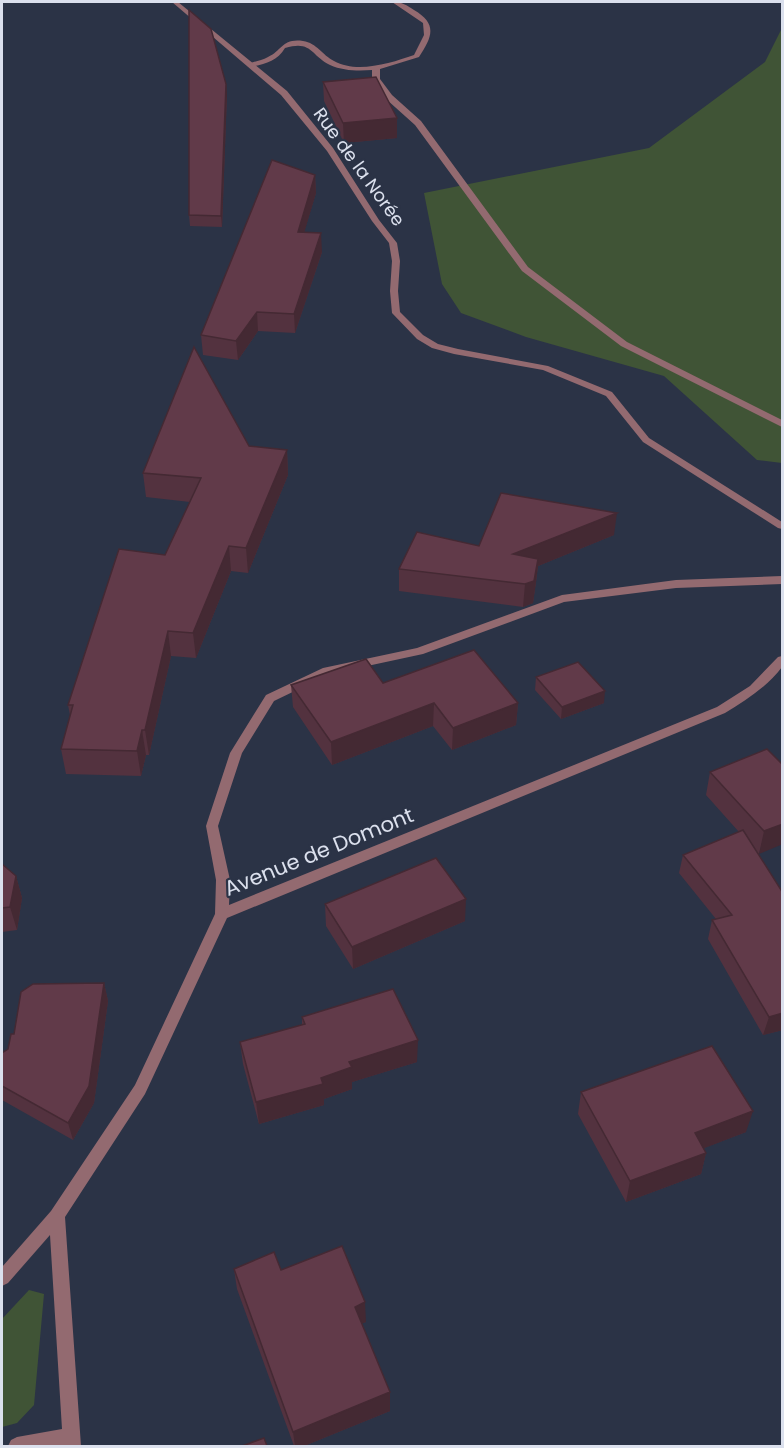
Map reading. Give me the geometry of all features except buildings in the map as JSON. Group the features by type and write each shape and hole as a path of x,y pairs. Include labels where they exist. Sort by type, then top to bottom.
{"street":[{"name":"Rue de la Norée","path":"175,2 284,93 317,133 393,243 396,261 393,291 396,313 420,337 435,346 457,352 545,368 609,394 646,440 783,526"},
{"path":"250,65 272,59 282,48 290,44 305,44 317,48 323,56 336,65 376,68 417,56 428,39 429,26 423,17 395,2"},
{"path":"376,68 376,79 388,97 418,123 525,269 624,344 783,424"},
{"path":"222,914 224,880 212,826 236,753 270,698 327,671 419,651 562,598 676,584 783,580"},
{"name":"Avenue de Domont","path":"2,1278 57,1216 140,1089 222,914 720,710 750,694 770,676 783,660"},
{"path":"17,1446 72,1441 57,1216"}],"green space":[{"path":"782,28 782,463 757,460 664,376 526,337 461,313 442,284 424,193 649,148 765,62"},
{"path":"29,1290 44,1294 34,1405 17,1423 2,1427 2,1319"}]}
